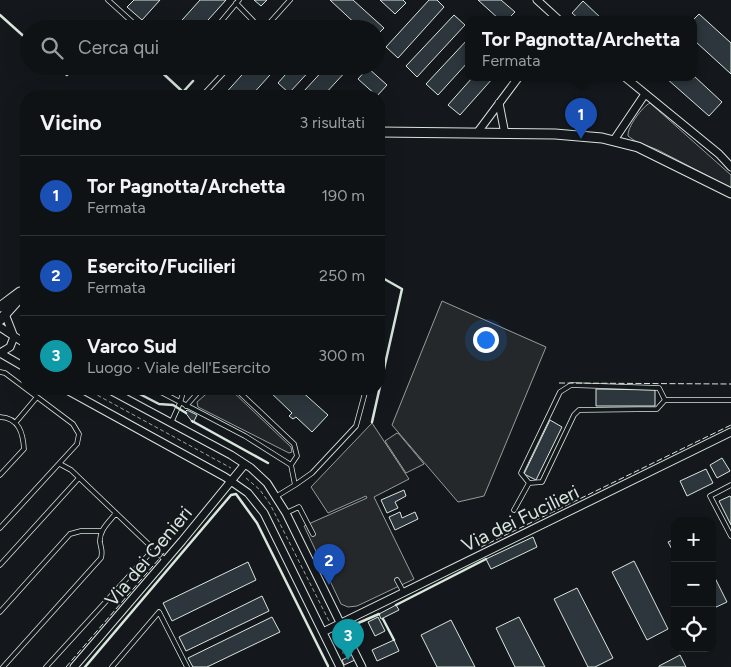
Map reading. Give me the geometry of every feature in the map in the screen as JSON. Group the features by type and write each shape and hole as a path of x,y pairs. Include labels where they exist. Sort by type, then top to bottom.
{"street":[{"path":"537,0 555,16"},
{"path":"477,134 516,81"},
{"path":"630,81 719,154 731,167"},
{"path":"614,140 645,94"},
{"path":"499,103 505,134"},
{"path":"385,132 590,136 614,140 633,145 731,192"},
{"path":"20,295 2,314 14,337 10,347 0,353 20,365"},
{"path":"0,327 20,340"},
{"path":"76,395 232,482 252,497 264,513 340,667"},
{"path":"119,395 245,464 265,480 277,496 286,513 362,667"},
{"name":"Via dei Fucilieri","path":"323,632 731,432"},
{"name":"Via dei Genieri","path":"74,667 232,482 245,464"}],"lane":[{"path":"108,0 130,20"},
{"path":"113,4 116,0"},
{"path":"271,20 290,0"},
{"path":"223,20 238,2 255,20"},
{"path":"208,90 222,75"},
{"path":"0,372 5,373 20,384"},
{"path":"528,483 521,473 560,392 571,385 659,388 665,400"},
{"path":"0,528 77,444 79,434 73,424 34,395"},
{"path":"166,395 245,436 290,465 295,486"},
{"path":"171,423 182,395"},
{"path":"186,406 196,395"},
{"path":"242,395 294,444 297,456 290,465"},
{"path":"277,496 312,474 356,426 364,395"},
{"path":"16,422 37,397"},
{"path":"528,483 542,482 574,415 580,410 657,409 665,400 731,400"},
{"path":"0,416 16,422 23,436 24,450 0,475"},
{"path":"60,464 68,467 166,560"},
{"path":"0,565 79,478"},
{"path":"514,510 528,483"},
{"path":"731,485 710,496 731,536"},
{"path":"286,513 299,507 314,534"},
{"path":"3,667 101,558 103,551 100,542 101,531 116,514"},
{"path":"0,612 70,534 81,531 101,531"},
{"path":"46,667 151,552 157,552"},
{"path":"397,580 404,593"},
{"path":"112,667 159,612 187,667"}],"path":[{"path":"97,395 232,468"},
{"path":"246,478 260,490 270,504 332,628"},
{"path":"340,644 343,650 343,660"}],"shaded area":[{"path":"650,103 731,175 731,188 628,136 630,127 636,117"},
{"path":"442,301 546,347 484,496 458,502 392,425"},
{"path":"205,395 236,395 291,447 292,452 289,453 198,407 197,402"},
{"path":"372,423 409,479 374,497 414,579 357,606 348,607 341,604 304,526 367,498 366,496 328,513 311,487"},
{"path":"397,433 424,464 406,473 385,441"}],"building":[{"path":"134,0 160,0 142,20 127,7"},
{"path":"200,0 226,0 208,20 182,20"},
{"path":"254,0 267,0 261,6"},
{"path":"330,0 353,0 375,20 351,20"},
{"path":"380,0 403,0 406,3 395,14"},
{"path":"429,0 437,0 444,7 398,58 386,47"},
{"path":"478,0 501,0 515,12 511,16 496,16"},
{"path":"583,1 599,16 575,16 572,13"},
{"path":"699,14 731,43 731,74 697,43 697,16"},
{"path":"454,15 465,25 417,77 406,66"},
{"path":"465,42 465,65 438,95 426,84"},
{"path":"242,75 270,75 256,90 228,90"},
{"path":"285,75 306,75 292,90 286,90 278,83"},
{"path":"319,75 342,75 329,90 305,90"},
{"path":"362,75 376,75 387,85 382,90 370,90 358,79"},
{"path":"697,79 722,102 709,116 669,81 697,81"},
{"path":"469,81 490,81 460,115 448,105"},
{"path":"596,389 655,390 655,406 596,406"},
{"path":"273,395 306,395 328,415 312,432 296,417 293,419 289,416 292,413"},
{"path":"187,410 197,415 193,423 185,412"},
{"path":"550,420 562,427 536,480 524,474"},
{"path":"722,458 730,471 717,478 710,465"},
{"path":"706,469 713,483 687,496 680,481"},
{"path":"404,490 406,496 395,502 398,508 387,513 381,500"},
{"path":"730,496 731,498 731,525 719,501"},
{"path":"400,512 402,518 415,512 418,519 395,530 389,517"},
{"path":"533,537 537,547 491,569 486,559"},
{"path":"634,561 668,629 647,640 612,572"},
{"path":"248,562 256,580 172,621 163,603"},
{"path":"716,580 727,602 716,607"},
{"path":"577,588 613,658 595,667 588,667 554,599"},
{"path":"262,596 269,611 186,651 179,637"},
{"path":"396,605 399,610 381,619 379,614"},
{"path":"272,617 280,632 207,667 193,667 188,658"},
{"path":"378,617 385,631 375,636 368,622"},
{"path":"519,617 545,667 515,667 496,628"},
{"path":"451,620 475,667 437,667 421,635"},
{"path":"394,640 399,651 377,661 372,650"},
{"path":"352,655 355,660 344,665 342,660"},
{"path":"680,655 686,667 659,667 659,666"}],"fence":[{"path":"559,383 731,384"},
{"path":"481,547 731,425"},
{"path":"66,667 165,552"}],"wall":[{"path":"0,15 20,33"},
{"path":"165,75 181,90"},
{"path":"185,90 193,81"},
{"path":"385,279 402,289 385,364"},
{"path":"142,395 159,404 173,405 186,413"},
{"path":"372,422 378,395"},
{"path":"192,421 268,463"},
{"path":"85,667 231,495 236,494 257,523 328,666"},
{"path":"396,605 486,559"},
{"path":"349,627 379,614"},
{"path":"383,619 394,640"}],"place":[{"name":"Tor Pagnotta/Archetta","path":"581,139"},
{"name":"Esercito/Fucilieri","path":"329,585"},
{"name":"Varco Sud","path":"348,660"}]}
